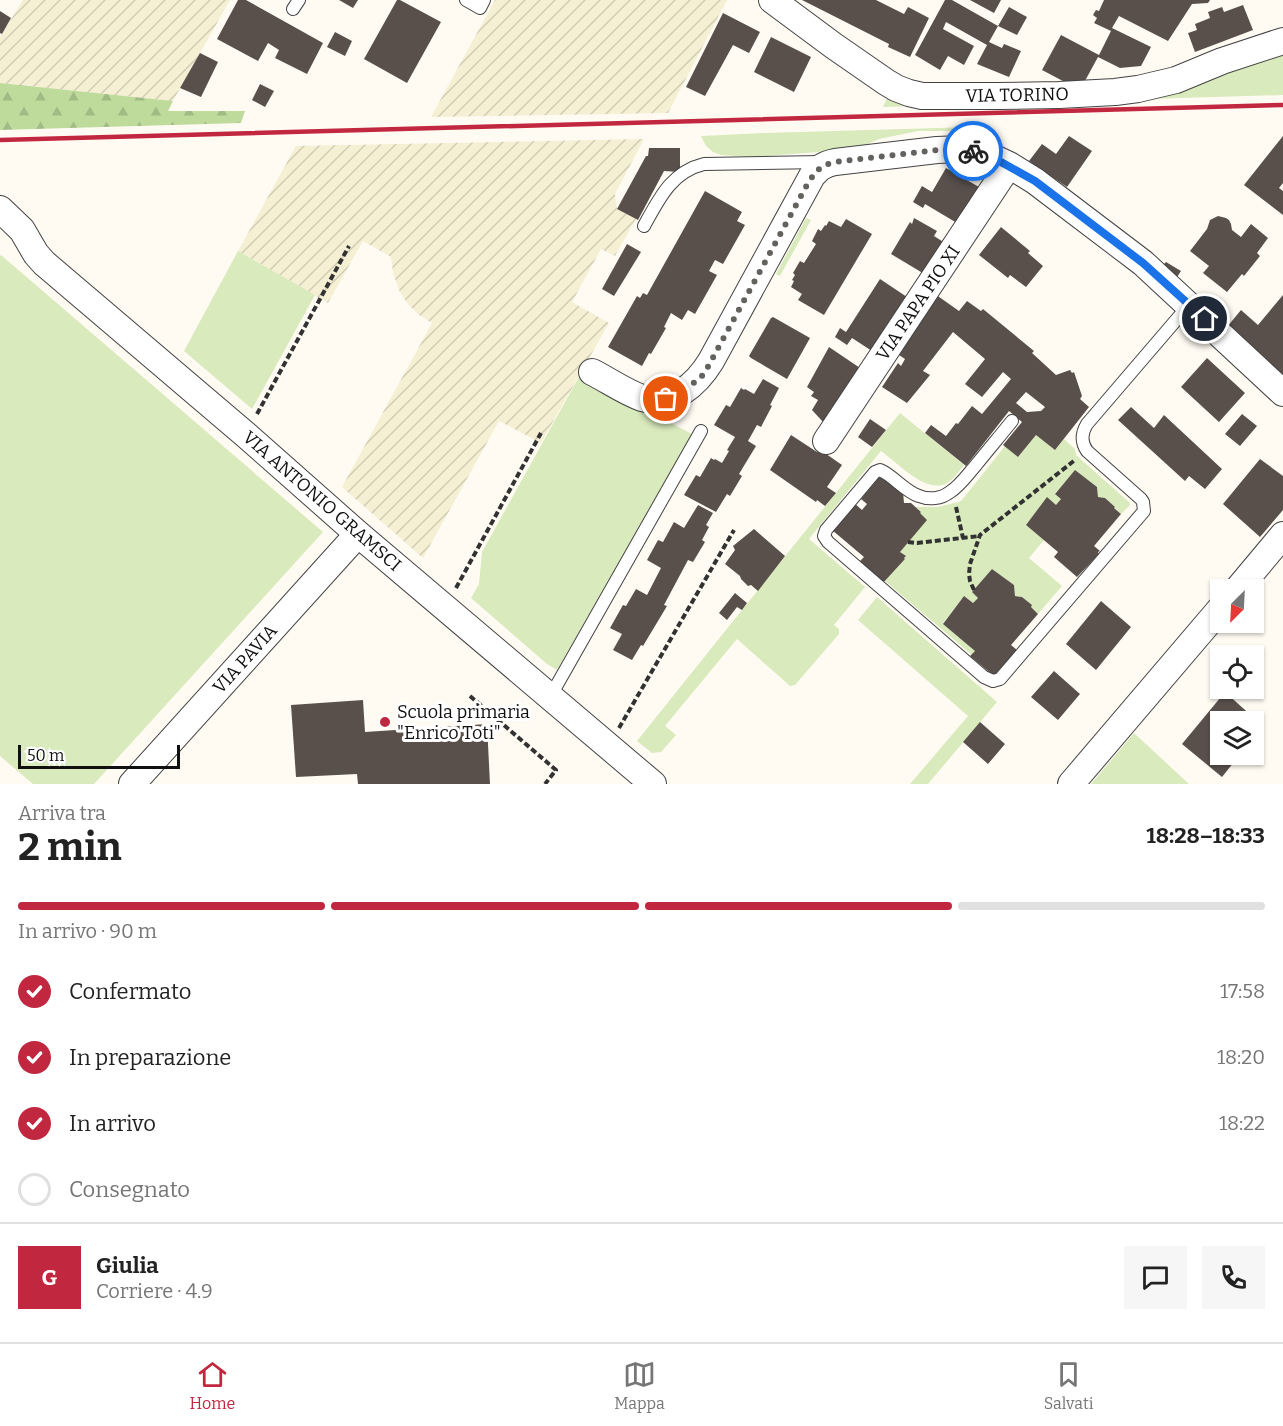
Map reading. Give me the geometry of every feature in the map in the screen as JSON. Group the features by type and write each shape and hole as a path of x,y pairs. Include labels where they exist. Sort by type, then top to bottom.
{"street":[{"name":"VIA TORINO","path":"772,0 886,82 896,88 922,96 998,96 1115,92 1138,89 1176,80 1283,41"},
{"path":"592,372 644,398 666,399 680,393 704,374 812,176 818,169 825,164 835,162 961,149 978,151 1009,165 1035,181 1109,236 1189,304 1283,393"},
{"name":"VIA PAPA PIO XI","path":"826,441 1009,165"},
{"name":"VIA ANTONIO GRAMSCI","path":"0,209 22,230 44,263 652,784"},
{"name":"VIA PAVIA","path":"132,784 358,534"},
{"path":"1246,579 1283,535"},
{"path":"1071,784 1210,621"}],"lane":[{"path":"466,0 480,8 484,0"},
{"path":"644,226 654,206 670,184 676,177 694,167 704,164 835,162"},
{"path":"1012,421 950,493 932,498 920,497 880,470 875,472 826,530 824,536 828,542 984,677 993,681 997,681 1144,511 1141,499 1087,451 1082,434 1087,424 1189,304"},
{"path":"550,697 700,431"}],"path":[{"path":"246,435 349,246"},
{"path":"444,606 542,434"},
{"path":"908,542 917,543 980,535 1087,451"},
{"path":"950,493 958,512 963,538"},
{"path":"608,746 734,530"},
{"path":"974,590 969,574 980,535"},
{"path":"470,696 556,770 545,784"}],"shaded area":[{"path":"23,0 230,0 173,101 0,83 0,37"},
{"path":"495,0 727,0 668,113 431,117"},
{"path":"644,139 615,194 617,209 636,219 615,256 601,249 572,302 609,323 541,443 499,421 423,558 342,487 432,323 419,315 407,303 393,273 391,257 363,241 328,303 238,251 296,146"}],"green space":[{"path":"1283,55 1283,95 883,107 888,96 1185,85"},
{"path":"0,83 173,101 168,111 245,111 241,123 0,130"},
{"path":"972,127 977,131 918,131 879,139 846,150 751,157 721,155 713,152 706,146 701,136 766,133"},
{"path":"806,218 811,220 780,276 776,274"},
{"path":"238,251 315,295 252,409 184,351"},
{"path":"1,255 323,532 94,784 33,784 0,756"},
{"path":"580,375 692,434 557,670 547,664 471,598 479,584 482,552"},
{"path":"900,413 964,465 947,483 939,486 930,485 912,476 881,451 809,539 865,587 834,625 839,629 839,634 795,685 790,686 737,639 665,726 676,735 661,752 652,753 637,741"},
{"path":"1036,435 1055,450 1064,439 1075,449 1076,455 1130,505 1121,514 1105,498 1098,497 1097,487 1075,471 1055,493 1061,499 1056,505 1047,498 1026,525 1044,540 1029,558 1062,586 1038,614 1022,597 1015,596 1014,585 992,569 972,592 978,598 973,603 964,596 943,623 975,651 972,655 885,581 905,559 900,552 921,511 915,507 937,507 959,502 1005,446 1018,457"},
{"path":"877,597 997,702 928,784 910,784 968,716 858,620"},
{"path":"1134,733 1189,784 1091,784"}],"building":[{"path":"238,0 246,0 323,43 307,74 275,58 279,50 268,43 258,61 217,39"},
{"path":"339,0 358,0 353,8"},
{"path":"397,0 441,22 407,83 364,59"},
{"path":"802,0 876,0 904,14 908,7 929,18 910,57"},
{"path":"945,0 952,0 998,26 989,42 1002,48 1004,44 1021,51 1009,77 977,64 987,45 946,22 943,29 974,46 964,65 948,56 940,70 915,55"},
{"path":"970,0 1001,0 994,13"},
{"path":"1104,0 1210,0 1208,3 1192,4 1168,41 1119,16 1112,28 1151,47 1141,66 1120,68 1098,57 1080,90 1042,70 1061,35 1099,55 1111,31 1094,23 1097,18 1093,15 1096,10 1099,11"},
{"path":"1243,5 1253,30 1195,52 1188,33 1197,30 1195,24 1210,18 1208,12 1222,7 1224,12"},
{"path":"1009,7 1027,17 1017,35 998,26"},
{"path":"0,11 11,18 2,34 0,33"},
{"path":"723,13 760,32 749,53 733,45 705,96 686,87"},
{"path":"335,32 352,41 345,56 327,47"},
{"path":"771,37 811,57 794,92 754,72"},
{"path":"200,53 218,62 201,97 180,88"},
{"path":"260,84 274,91 265,107 252,100"},
{"path":"1069,136 1092,151 1067,187 1029,161 1042,144 1056,154"},
{"path":"1283,136 1283,183 1279,188 1283,191 1283,215 1244,185"},
{"path":"649,148 680,148 680,172 664,171 638,220 617,209 648,156"},
{"path":"946,168 979,187 957,223 925,204 923,208 913,202 922,186 932,192"},
{"path":"705,191 742,212 737,221 745,225 723,264 715,260 709,271 717,275 695,314 688,310 682,320 671,313 664,327 666,328 642,366 608,347 637,296 640,298 643,293 647,295"},
{"path":"1218,216 1229,220 1232,230 1241,237 1251,224 1268,238 1257,253 1260,256 1227,292 1203,273 1209,266 1190,251 1207,229 1210,220"},
{"path":"914,218 937,231 934,236 945,243 926,275 891,254"},
{"path":"846,219 872,234 824,315 798,300 802,294 791,287 795,275 793,273 800,261 804,263 816,244 812,241 818,229 821,231 829,221 841,227"},
{"path":"1001,227 1030,251 1028,253 1043,266 1026,287 1010,275 1008,278 979,255"},
{"path":"627,244 641,252 614,296 602,289"},
{"path":"1166,262 1181,271 1175,280 1161,267"},
{"path":"880,279 910,299 875,353 852,338 847,345 835,337 840,328 846,332"},
{"path":"935,294 959,311 967,301 981,311 983,309 1034,351 1032,353 1056,375 1070,370 1074,372 1082,396 1080,399 1089,407 1055,450 1036,435 1018,457 1003,445 1022,422 1009,411 966,466 925,433 931,425 946,436 972,406 982,414 1011,379 1003,372 982,397 965,384 985,359 953,332 923,371 930,375 907,403 882,387 898,363 901,366 905,359 899,355","holes":["1026,392 1045,407 1041,411 1027,412 1016,403"]},
{"path":"1283,295 1283,384 1227,327 1241,310 1258,325"},
{"path":"773,317 810,338 787,379 749,356"},
{"path":"829,347 863,370 824,423 812,410 818,400 811,396 814,392 807,387"},
{"path":"1207,358 1245,393 1219,422 1181,387"},
{"path":"763,379 779,388 761,427 757,425 748,441 756,446 739,474 742,476 730,496 727,494 716,512 684,495 696,475 700,477 711,458 722,463 729,451 727,450 735,437 714,425 726,405 730,407 741,388 754,394"},
{"path":"1131,407 1154,428 1164,415 1222,469 1205,489 1189,476 1185,481 1118,420"},
{"path":"1242,414 1257,426 1240,446 1225,434"},
{"path":"870,419 886,430 872,447 858,437"},
{"path":"791,435 817,452 819,449 842,465 827,487 836,493 825,506 770,470"},
{"path":"1260,459 1283,476 1283,510 1260,537 1223,504"},
{"path":"1075,470 1097,487 1098,497 1105,498 1121,514 1094,546 1100,551 1099,554 1077,577 1054,557 1058,552 1026,525 1047,497 1056,505 1061,499 1055,494"},
{"path":"881,475 903,492 904,503 911,503 927,520 900,552 906,556 905,559 883,583 859,562 864,557 832,530 853,502 862,510 867,504 861,499"},
{"path":"698,505 713,513 706,525 709,527 702,540 705,542 693,562 688,560 664,605 667,606 632,660 613,650 622,634 610,628 623,605 626,606 636,589 647,595 661,568 647,560 658,540 663,542 674,522 684,528"},
{"path":"754,529 785,556 758,591 751,585 748,586 725,564 735,550 733,546"},
{"path":"992,569 1014,585 1015,596 1022,597 1038,614 1011,645 1017,650 1016,652 994,676 970,656 975,651 943,624 964,596 973,603 978,598 972,592"},
{"path":"735,593 747,603 742,610 737,607 727,620 719,613"},
{"path":"1101,601 1131,627 1096,670 1066,644"},
{"path":"1054,671 1080,694 1058,720 1031,697"},
{"path":"1219,699 1233,699 1246,711 1210,711 1210,765 1232,765 1222,777 1182,744"},
{"path":"363,700 365,732 487,724 490,784 358,784 357,774 296,777 291,705"},
{"path":"980,722 1005,744 988,764 963,742"}],"railway":[{"path":"0,140 1283,105"}],"way so far":[{"path":"666,399 680,393 704,374 812,176 818,169 825,164 835,162 937,150 973,151"}],"place":[{"name":"Scuola primaria \"Enrico Toti\"","path":"385,722"}],"route":[{"path":"973,151 978,151 1009,165 1035,181 1143,263 1205,319"}]}
